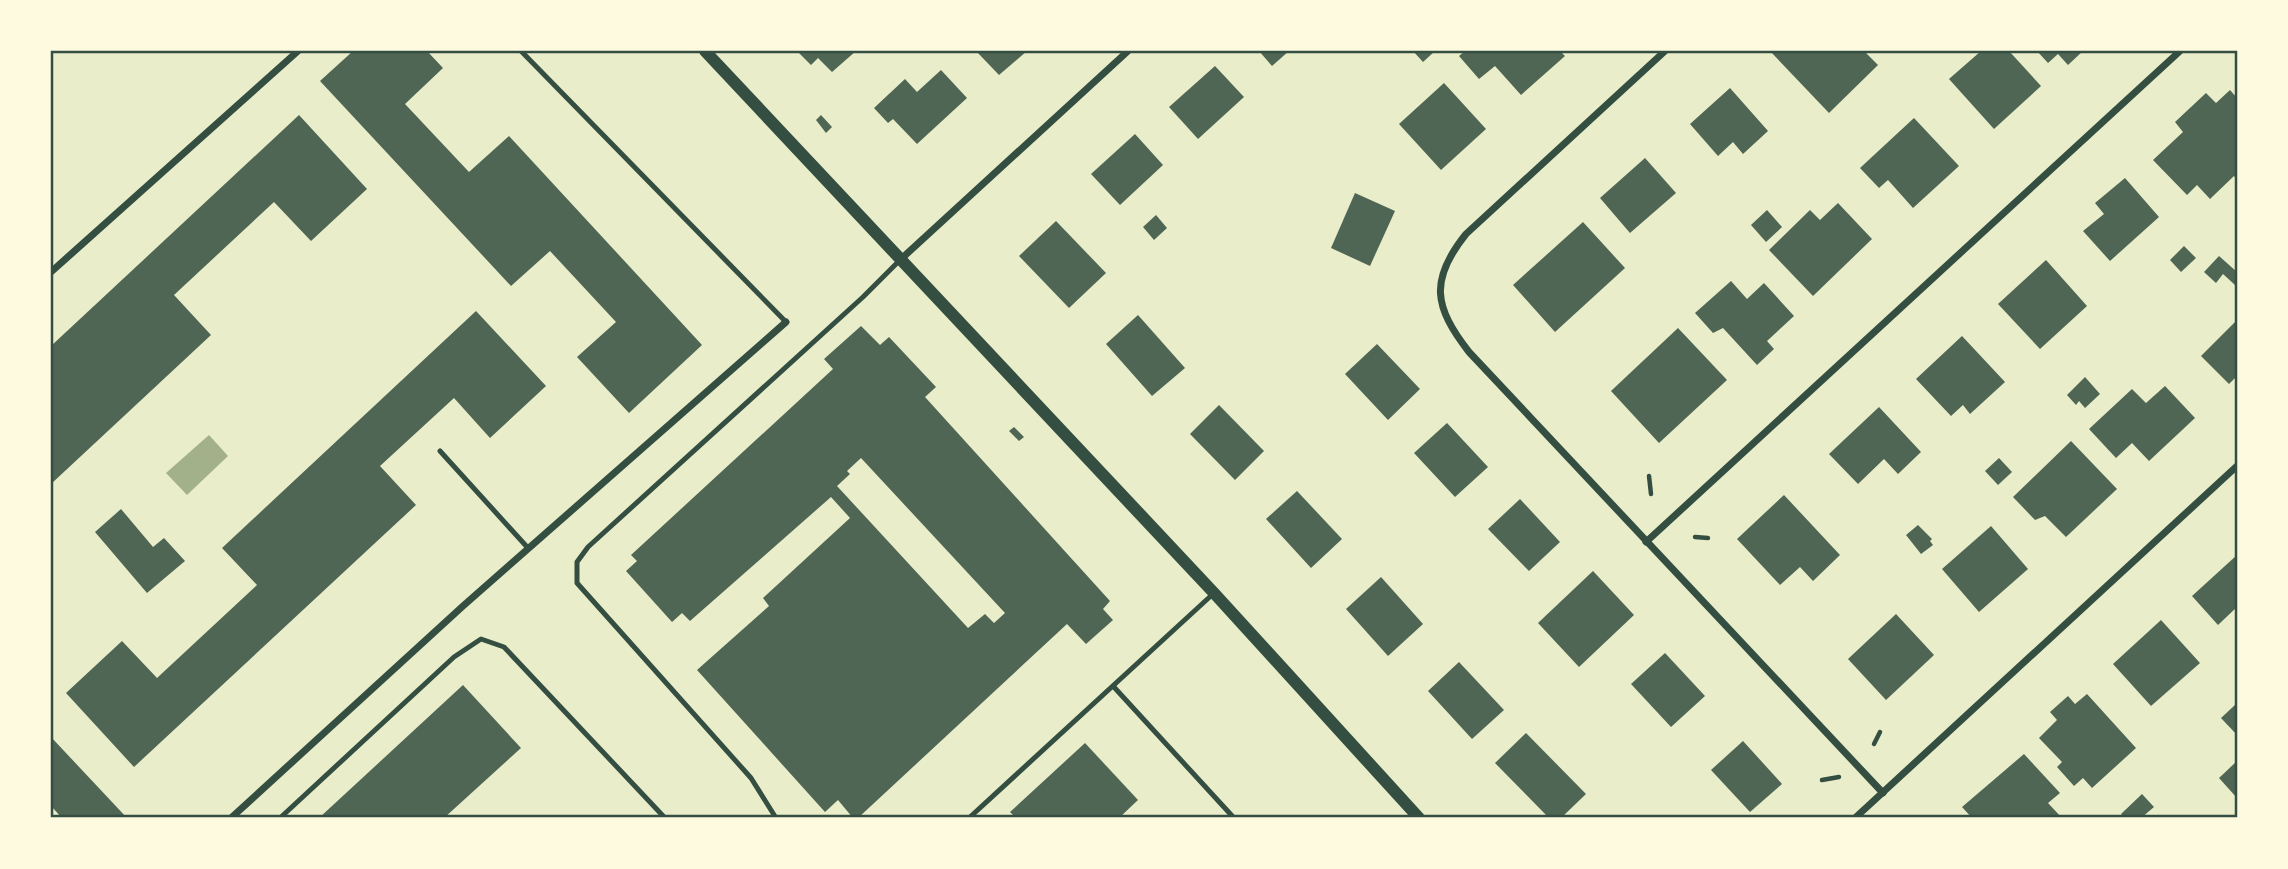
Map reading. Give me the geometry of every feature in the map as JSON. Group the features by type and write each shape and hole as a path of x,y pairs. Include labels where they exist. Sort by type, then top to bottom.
{"street":[{"path":"51,272 298,51"},
{"path":"705,51 1214,593 1419,818"},
{"path":"900,260 1128,51"},
{"path":"1665,51 1466,234 1444,265 1439,286 1447,320 1469,352 1883,793"},
{"path":"1647,541 2180,51"},
{"path":"231,818 528,548 786,322"},
{"path":"1855,818 2237,466"}],"lane":[{"path":"522,51 786,322"},
{"path":"776,818 751,779 577,583 577,562 588,547 863,297 900,260"},
{"path":"440,450 528,548"},
{"path":"969,818 1214,593"},
{"path":"280,818 454,657 481,639 504,647 665,818"},
{"path":"1114,686 1234,818"}],"path":[{"path":"1649,477 1651,494"},
{"path":"1695,537 1708,538"},
{"path":"1874,744 1880,732"},
{"path":"1822,780 1839,777"}],"shaded area":[{"path":"209,435 228,456 187,495 166,473"}],"building":[{"path":"353,51 427,51 443,68 405,104 469,172 509,136 702,345 629,413 577,357 616,322 550,251 511,286 320,81"},
{"path":"797,51 856,51 832,72 818,58 811,65"},
{"path":"976,51 1027,51 999,75"},
{"path":"1259,51 1289,51 1272,66"},
{"path":"1413,51 1435,51 1423,62"},
{"path":"1465,51 1560,51 1565,56 1521,95 1495,66 1479,79 1459,56"},
{"path":"1770,51 1864,51 1878,65 1829,113"},
{"path":"1981,51 2009,51 2041,86 1994,129 1949,79"},
{"path":"2037,51 2083,51 2068,65 2058,54 2048,63"},
{"path":"1215,66 1244,97 1198,139 1169,107"},
{"path":"941,70 967,98 917,144 893,119 888,123 874,108 905,79 917,92"},
{"path":"1444,83 1486,129 1441,170 1399,124"},
{"path":"1730,88 1768,131 1743,154 1733,142 1718,156 1690,124"},
{"path":"2230,90 2237,98 2237,180 2234,176 2210,199 2197,185 2187,195 2153,160 2183,132 2175,122 2206,93 2216,103"},
{"path":"299,115 367,189 311,241 274,202 174,295 211,335 51,484 51,346"},
{"path":"821,115 832,127 826,133 816,120"},
{"path":"1914,118 1959,166 1913,208 1888,180 1879,188 1860,168"},
{"path":"1135,134 1163,165 1120,205 1091,174"},
{"path":"1645,158 1676,193 1630,233 1600,198"},
{"path":"2125,178 2159,217 2110,261 2083,231 2104,214 2095,203"},
{"path":"1355,193 1395,211 1370,266 1331,248"},
{"path":"1838,203 1872,239 1813,296 1769,250 1810,210 1820,220"},
{"path":"1767,210 1782,227 1766,242 1751,225"},
{"path":"1156,215 1167,228 1154,240 1143,227"},
{"path":"1056,221 1106,273 1069,308 1019,256"},
{"path":"1583,222 1625,268 1555,332 1513,285"},
{"path":"2184,246 2196,258 2181,272 2170,260"},
{"path":"2219,256 2237,272 2235,285 2223,274 2216,283 2204,272"},
{"path":"2046,260 2087,306 2040,349 1998,304"},
{"path":"1731,281 1747,299 1764,283 1794,316 1767,341 1774,349 1757,365 1723,328 1713,333 1695,313"},
{"path":"476,311 546,386 490,438 454,398 380,466 416,505 134,767 66,693 122,641 157,678 257,585 222,548"},
{"path":"1138,315 1185,368 1152,396 1106,344"},
{"path":"2237,320 2237,376 2229,384 2201,356"},
{"path":"861,326 880,345 889,337 936,387 925,397 1110,601 1103,609 1113,620 1086,644 1067,624 858,818 853,818 838,800 825,812 697,670 769,606 763,598 850,518 831,497 690,621 682,613 672,622 626,571 637,561 631,555 833,369 824,359","holes":["861,458 1005,613 994,623 985,614 968,628 837,486 850,474 847,471"]},
{"path":"1678,328 1727,380 1659,443 1611,391"},
{"path":"1962,336 2005,382 1970,414 1963,405 1951,416 1916,379"},
{"path":"1377,344 1420,389 1388,420 1345,374"},
{"path":"2085,377 2100,394 2085,408 2079,401 2076,405 2067,395"},
{"path":"2165,386 2195,418 2149,461 2132,443 2116,458 2089,429 2132,389 2146,403"},
{"path":"1219,405 1264,451 1235,480 1190,434"},
{"path":"1879,407 1921,452 1898,474 1884,459 1858,484 1829,454"},
{"path":"1447,423 1488,467 1455,497 1414,453"},
{"path":"1014,427 1024,437 1019,441 1009,431"},
{"path":"2071,441 2117,489 2066,537 2045,516 2035,520 2013,497"},
{"path":"1999,458 2012,472 1998,485 1985,471"},
{"path":"1297,491 1342,539 1311,568 1266,519"},
{"path":"1784,495 1840,555 1813,581 1800,567 1780,585 1737,539"},
{"path":"1520,499 1560,542 1529,571 1488,529"},
{"path":"121,509 153,547 164,538 185,561 147,593 95,532"},
{"path":"1918,525 1932,539 1930,541 1933,545 1921,554 1906,535"},
{"path":"1991,526 2028,569 1979,612 1942,569"},
{"path":"2237,555 2237,607 2218,625 2192,596"},
{"path":"1593,571 1634,615 1579,667 1538,623"},
{"path":"1381,577 1423,624 1388,656 1346,609"},
{"path":"1896,614 1934,655 1886,700 1848,659"},
{"path":"2161,620 2200,663 2151,706 2113,664"},
{"path":"1665,653 1705,696 1671,727 1631,684"},
{"path":"1459,662 1504,710 1472,739 1428,691"},
{"path":"463,685 521,748 444,818 319,818"},
{"path":"2087,694 2136,748 2092,788 2083,778 2074,786 2057,767 2062,762 2039,738 2057,720 2050,712 2068,696 2075,704"},
{"path":"2237,705 2237,735 2221,718"},
{"path":"1526,733 1586,794 1561,818 1549,818 1495,763"},
{"path":"51,737 127,818 62,818 51,806"},
{"path":"1743,741 1782,784 1750,812 1711,770"},
{"path":"1085,743 1138,800 1119,818 1016,818 1010,812"},
{"path":"2024,754 2060,793 2048,803 2062,818 1972,818 1962,807"},
{"path":"2237,761 2237,798 2219,778"},
{"path":"2142,794 2154,807 2141,818 2124,818 2121,814"}]}
